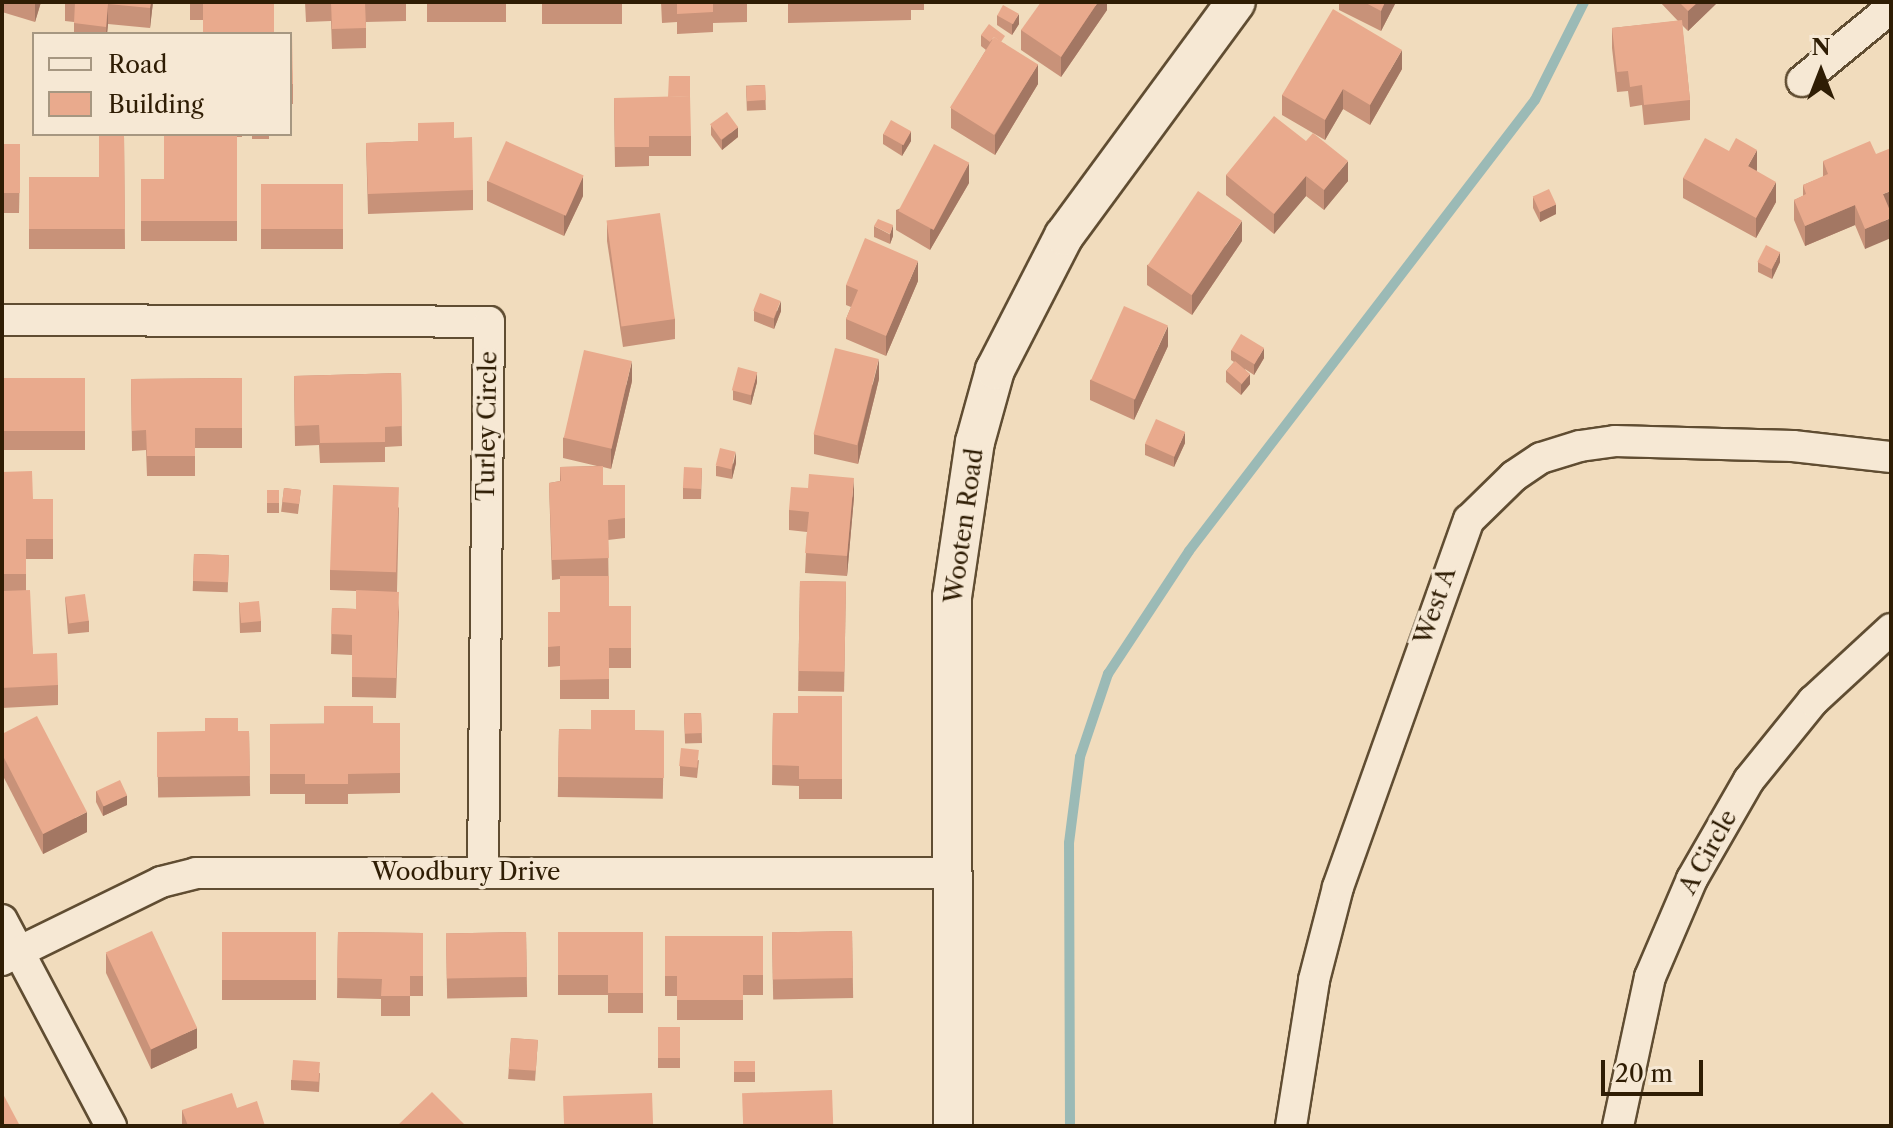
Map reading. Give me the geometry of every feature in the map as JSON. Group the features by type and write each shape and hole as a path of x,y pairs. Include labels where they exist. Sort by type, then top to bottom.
{"street":[{"name":"Wooten Road","path":"953,1126 950,873 952,597 959,528 995,370 1064,236 1236,2"},
{"path":"1802,81 1891,8"},
{"name":"Turley Circle","path":"2,320 489,322 483,872"},
{"name":"West A","path":"1291,1126 1314,980 1338,887 1452,557 1469,520 1492,495 1541,458 1615,441 1793,446 1891,457"},
{"name":"A Circle","path":"1618,1126 1650,977 1692,879 1764,762 1813,701 1891,629"},
{"name":"Woodbury Drive","path":"10,956 161,882 196,873 950,873"},
{"path":"2,920 10,956 111,1126"}],"building":[{"path":"75,2 151,2 150,8 108,4 106,27 74,23"},
{"path":"203,2 274,2 274,32 203,32"},
{"path":"331,2 365,2 366,28 332,29"},
{"path":"622,2 622,4 542,4"},
{"path":"677,2 734,2 713,3 713,12 677,14"},
{"path":"1041,2 1098,2 1061,57 1021,30"},
{"path":"1364,2 1385,2 1381,11"},
{"path":"1679,2 1698,2 1688,11"},
{"path":"1003,5 1019,14 1013,24 997,15"},
{"path":"1333,9 1402,50 1370,105 1343,89 1325,120 1282,95"},
{"path":"1682,20 1690,100 1644,105 1642,85 1630,87 1628,71 1617,72 1612,28"},
{"path":"989,24 1005,36 1001,42 994,37 990,42 981,35"},
{"path":"994,37 1038,65 994,135 950,107"},
{"path":"669,76 690,76 690,96 668,97"},
{"path":"765,85 766,100 747,101 746,86"},
{"path":"690,96 691,136 649,136 649,147 615,147 614,98"},
{"path":"727,112 738,127 721,140 710,124"},
{"path":"1274,116 1306,141 1313,133 1348,161 1324,190 1306,176 1274,214 1226,175"},
{"path":"891,120 911,131 903,145 883,134"},
{"path":"454,122 454,138 472,137 473,190 368,194 366,143 418,141 418,123"},
{"path":"99,136 124,136 125,229 29,229 29,177 99,177"},
{"path":"164,136 237,136 237,221 141,221 141,179 164,179"},
{"path":"1705,138 1729,151 1736,138 1757,150 1748,166 1776,182 1756,218 1683,178"},
{"path":"506,141 584,176 566,216 488,181"},
{"path":"1870,141 1876,154 1891,148 1891,191 1883,194 1891,218 1865,229 1855,205 1805,226 1794,200 1806,194 1803,185 1828,174 1823,161"},
{"path":"2,144 20,144 20,193 2,193"},
{"path":"934,144 969,163 934,230 898,211"},
{"path":"261,184 343,184 343,229 261,229"},
{"path":"1549,189 1556,204 1540,212 1533,197"},
{"path":"1198,191 1242,221 1192,295 1148,266"},
{"path":"660,213 675,319 621,326 607,221"},
{"path":"878,219 893,225 890,234 874,226"},
{"path":"865,238 918,261 886,336 846,319 858,290 846,285"},
{"path":"1766,245 1780,252 1772,269 1757,262"},
{"path":"760,293 781,301 774,319 753,311"},
{"path":"1124,306 1168,326 1135,400 1091,380"},
{"path":"1241,334 1264,348 1254,364 1231,350"},
{"path":"835,348 879,359 857,445 813,434"},
{"path":"584,350 632,361 611,449 564,438"},
{"path":"1235,361 1250,374 1242,384 1226,371"},
{"path":"738,367 757,372 751,395 732,390"},
{"path":"401,373 402,426 385,427 385,442 320,443 319,425 295,426 294,376"},
{"path":"2,378 85,378 85,431 2,431"},
{"path":"242,378 242,428 195,428 195,456 147,456 146,430 132,431 131,379"},
{"path":"1156,419 1185,432 1174,457 1145,444"},
{"path":"720,448 736,452 731,469 716,465"},
{"path":"603,466 603,485 625,485 625,518 608,520 609,558 552,560 549,483 561,481 560,467"},
{"path":"684,467 702,468 701,489 683,488"},
{"path":"32,471 33,499 53,499 53,539 26,539 26,574 2,574 2,472"},
{"path":"809,474 854,478 847,556 805,553 809,512 789,510 791,487 808,488"},
{"path":"333,485 399,487 396,572 330,570"},
{"path":"284,488 301,490 299,504 282,502"},
{"path":"267,490 279,490 279,503 267,503"},
{"path":"194,554 229,555 228,582 193,581"},
{"path":"560,576 609,576 609,606 631,606 631,648 609,648 609,679 560,680 560,646 548,647 548,612 560,612"},
{"path":"800,581 846,582 844,672 798,671"},
{"path":"30,590 33,654 57,653 58,685 2,688 2,591"},
{"path":"356,590 399,592 396,678 352,677 352,635 331,634 332,608 356,609"},
{"path":"85,594 89,621 69,624 65,597"},
{"path":"259,601 261,621 241,623 239,603"},
{"path":"798,696 842,696 842,779 799,779 799,766 772,765 773,713 798,713"},
{"path":"324,706 373,706 373,723 400,723 400,773 348,774 348,784 305,784 305,774 270,774 270,724 324,724"},
{"path":"591,710 635,710 635,730 664,731 664,778 558,777 559,729 591,730"},
{"path":"701,713 702,733 685,734 684,714"},
{"path":"37,716 87,812 43,834 2,754 2,734"},
{"path":"205,718 238,718 238,731 249,731 250,776 157,777 157,732 205,731"},
{"path":"681,748 699,750 697,768 679,766"},
{"path":"120,780 127,795 104,806 96,791"},
{"path":"152,931 197,1028 151,1050 106,953"},
{"path":"852,931 853,978 773,979 772,932"},
{"path":"222,932 316,932 316,980 222,980"},
{"path":"338,932 423,933 423,976 410,976 410,996 381,996 382,979 337,978"},
{"path":"526,932 527,977 447,978 446,933"},
{"path":"558,932 643,932 643,993 608,993 608,975 558,975"},
{"path":"665,936 763,936 763,975 743,975 743,1000 677,1000 677,976 665,976"},
{"path":"658,1027 680,1027 680,1058 658,1058"},
{"path":"511,1038 538,1040 536,1071 509,1069"},
{"path":"293,1060 320,1062 319,1082 292,1080"},
{"path":"734,1061 755,1061 755,1072 734,1072"},
{"path":"832,1090 833,1126 743,1126 742,1093"},
{"path":"2,1092 20,1126 2,1126"},
{"path":"432,1092 466,1126 397,1126"},
{"path":"232,1093 237,1108 257,1101 265,1126 188,1126 182,1110"},
{"path":"652,1093 653,1126 564,1126 563,1096"}],"waterway":[{"path":"1070,1126 1069,843 1080,757 1108,674 1189,551 1535,100 1584,2"}]}
